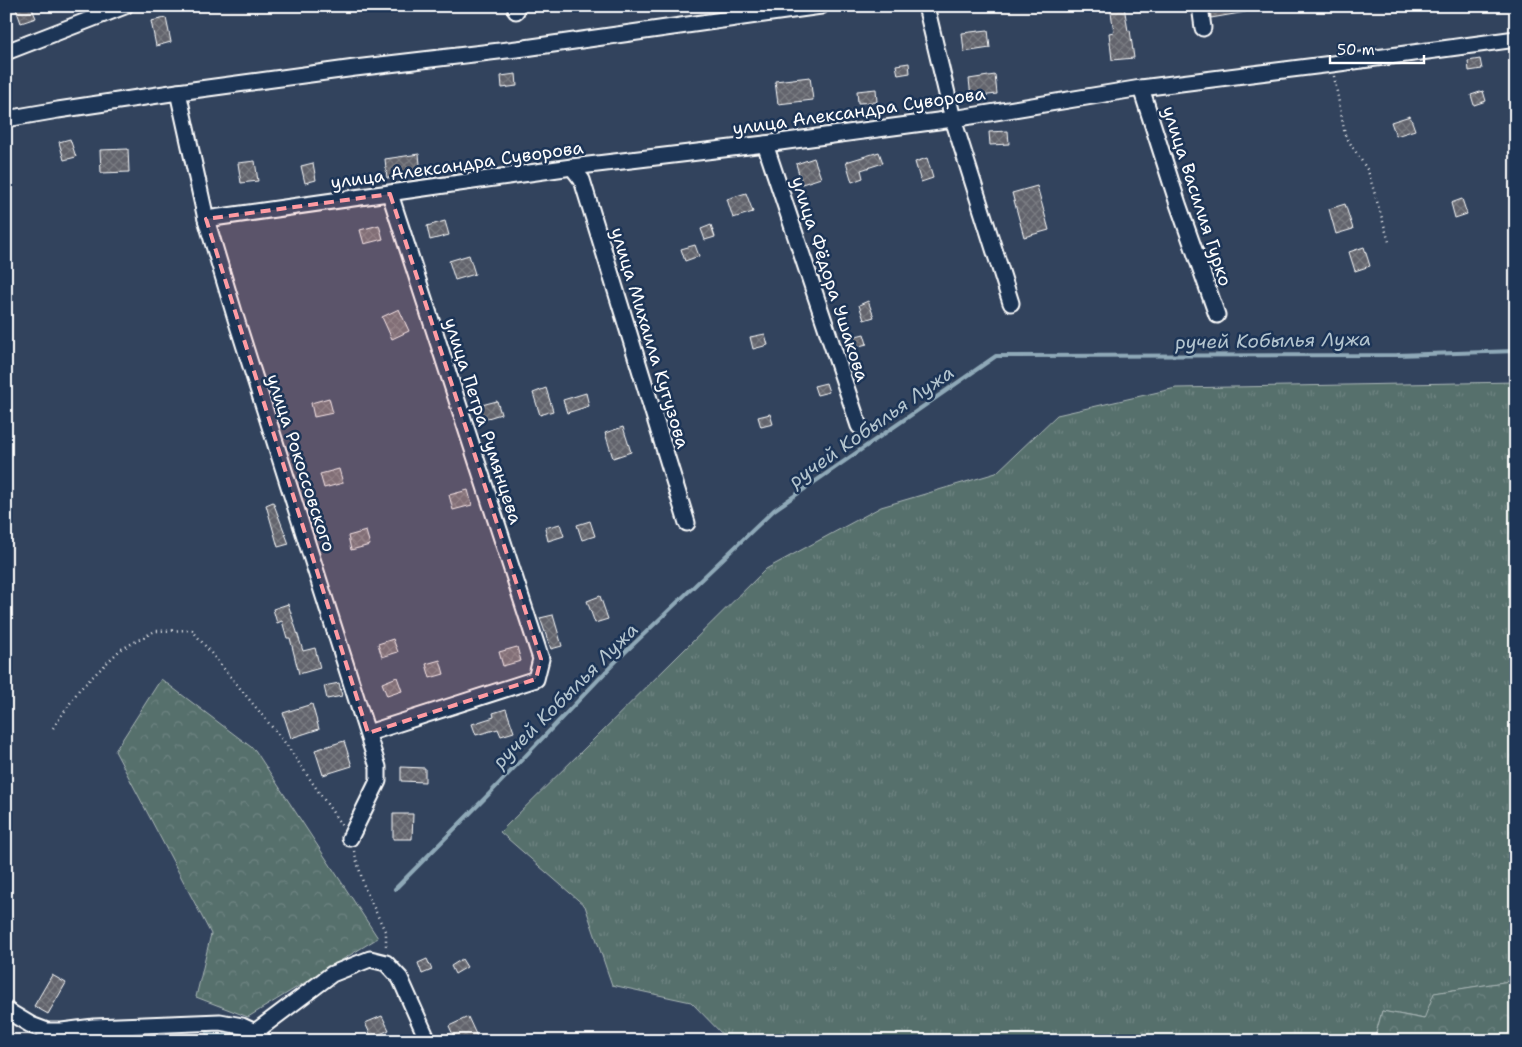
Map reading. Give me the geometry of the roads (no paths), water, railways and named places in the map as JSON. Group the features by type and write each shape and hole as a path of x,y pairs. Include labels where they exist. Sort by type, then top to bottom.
{"street":[{"path":"6,52 125,6"},
{"path":"6,120 58,110 178,92 355,68 525,48 821,6"},
{"path":"926,6 953,119 1011,303"},
{"path":"1200,6 1203,28"},
{"name":"улица Александра Суворова","path":"206,219 572,167 953,119 1142,88 1516,39"},
{"name":"улица Василия Гурко","path":"1142,88 1178,204 1217,315"},
{"name":"улица Рокоссовского","path":"178,92 206,219 378,767 378,781 350,838"},
{"name":"улица Фёдора Ушакова","path":"765,144 859,426"},
{"name":"улица Михаила Кутузова","path":"572,167 582,180 688,523"},
{"name":"улица Петра Румянцева","path":"368,733 536,679 541,659 390,194"},
{"path":"6,1010 47,1032 94,1027 220,1022 242,1026 260,1036 332,974 370,960 386,963 400,978 428,1041"}],"water":[{"path":"235,1028 241,1041 208,1041 206,1032 221,1034"}],"waterway":[{"name":"ручей Кобылья Лужа","path":"395,889 619,658 774,510 996,356 1397,355 1516,351"}]}
